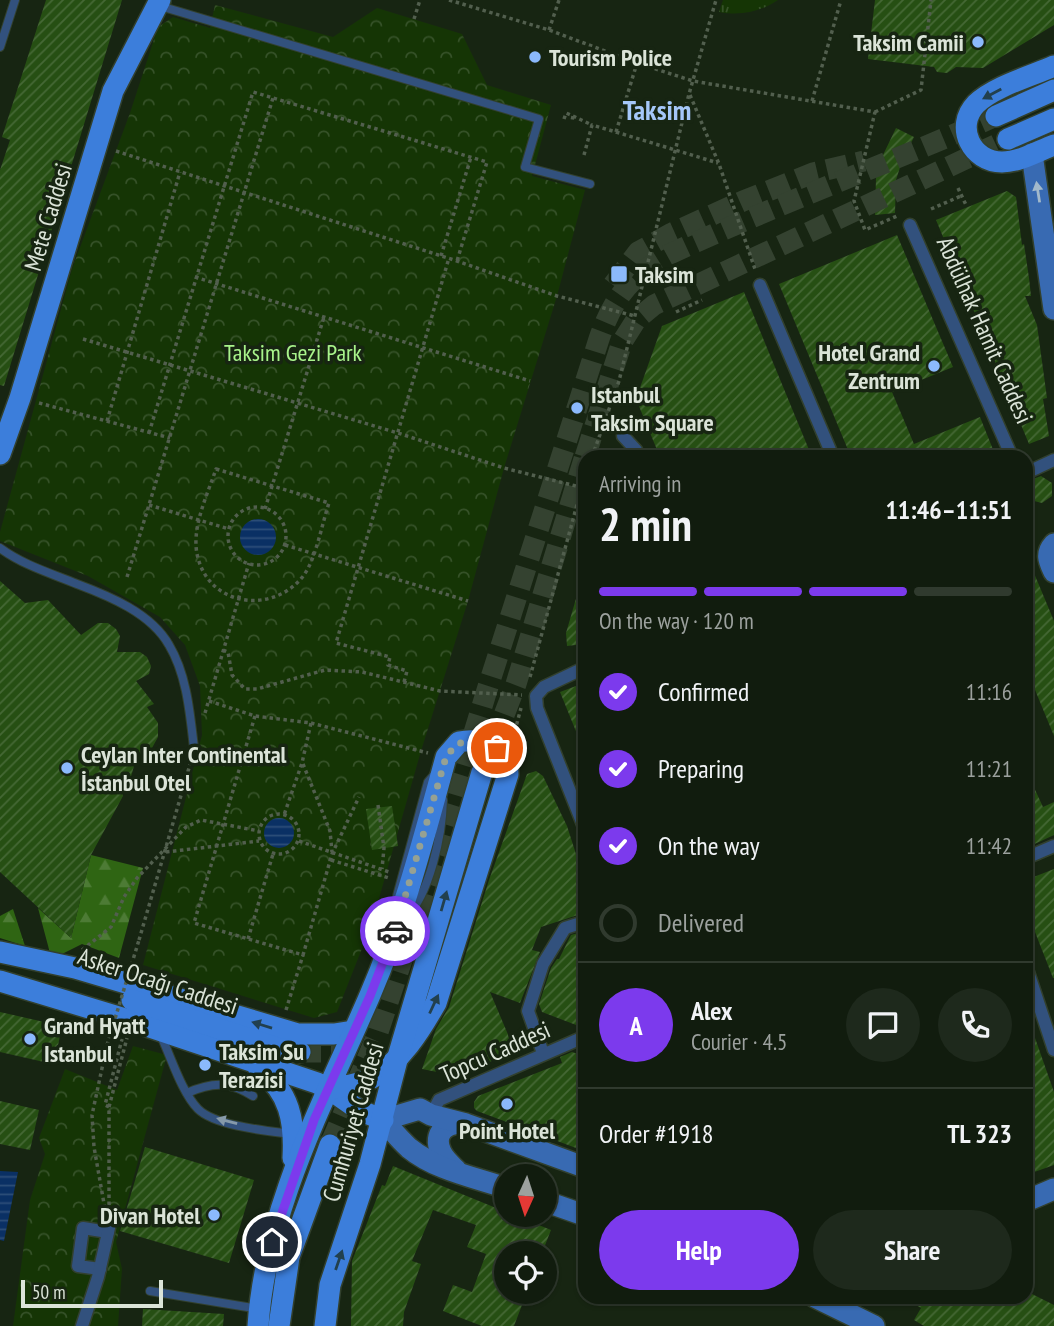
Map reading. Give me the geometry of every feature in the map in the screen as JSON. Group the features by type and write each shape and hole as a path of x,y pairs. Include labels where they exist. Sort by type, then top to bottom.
{"main road":[{"name":"Mete Caddesi","path":"0,454 20,398 113,91 159,3"},
{"path":"1054,66 990,93 977,103 967,119 967,138 983,158 1002,162 1054,145"},
{"path":"996,116 1054,90"},
{"path":"1008,139 1054,119"},
{"path":"1032,154 1054,309"},
{"path":"1054,544 1049,550 1048,559 1054,572"},
{"path":"259,1317 265,1263 293,1178 314,1120 370,996 396,929 445,760 460,742 473,741 497,748 506,760 508,774 436,1003 424,1025 397,1060 370,1079 329,1089"},
{"name":"Cumhuriyet Caddesi","path":"325,1326 330,1286 383,1120 397,1060 482,772"},
{"path":"0,954 75,968 298,1034 353,1031"},
{"name":"Asker Ocağı Caddesi","path":"0,954 277,1048 300,1052"},
{"name":"Asker Ocağı Caddesi","path":"0,981 241,1057 329,1089 359,1110 383,1120"},
{"path":"241,1057 278,1085 292,1118 293,1178"},
{"path":"494,1184 421,1156 407,1146 383,1120 420,1109 578,1165"},
{"path":"457,1172 443,1157 439,1138 447,1125 454,1122 466,1124"},
{"name":"Cumhuriyet Caddesi","path":"279,1326 289,1256 330,1145"},
{"path":"1033,1198 1054,1189"},
{"path":"557,1206 578,1213"},
{"path":"828,1304 874,1326"}],"street":[{"name":"Abdülhak Hamit Caddesi","path":"910,225 1009,450"},
{"path":"760,285 830,450"},
{"path":"623,436 636,450"},
{"path":"1033,470 1054,460"},
{"path":"578,671 544,687 536,696 537,708 578,812"},
{"path":"1033,855 1054,846"},
{"path":"543,1053 528,1011 543,964 565,928 578,924"},
{"path":"1033,987 1054,1050"},
{"name":"Topcu Caddesi","path":"431,1115 439,1100 578,1039"},
{"path":"82,1326 100,1269 108,1230 83,1228 78,1266 100,1269"}],"lane":[{"path":"0,47 15,0"},
{"path":"159,3 539,119 525,167 590,184"},
{"path":"0,548 40,571 103,593 152,624 169,644 186,686 194,748"},
{"path":"159,1030 187,1093 199,1111 262,1130 294,1134"},
{"path":"187,1093 215,1083 229,1084 253,1096"},
{"path":"150,1291 259,1317"}],"path":[{"path":"414,19 419,0"},
{"path":"449,0 549,30 693,81 875,112 921,90 931,0"},
{"path":"549,30 559,0"},
{"path":"594,450 618,382 689,93 716,0"},
{"path":"812,101 841,0"},
{"path":"616,132 637,63"},
{"path":"149,433 253,92 487,162 457,261"},
{"path":"689,93 719,164 760,285"},
{"path":"127,577 273,98"},
{"path":"875,112 854,201 865,230 905,212"},
{"path":"564,118 566,113 592,125 719,164"},
{"path":"584,155 592,125"},
{"path":"97,145 449,258 557,296 635,316"},
{"path":"441,256 471,158"},
{"path":"107,421 180,172"},
{"path":"958,188 966,205"},
{"path":"932,209 961,196"},
{"path":"404,682 407,671 388,665 390,657 336,643 449,258"},
{"path":"195,277 530,381"},
{"path":"676,312 702,300"},
{"path":"265,509 324,317"},
{"path":"83,339 398,433 504,468 578,486"},
{"path":"20,398 170,438"},
{"path":"216,469 272,486 329,503 306,572 294,587 277,598 257,602 238,599 220,591 206,576 198,559 196,539 200,520 216,469"},
{"path":"149,505 229,528"},
{"path":"528,683 578,505"},
{"path":"247,509 265,509 280,518 285,526 285,545 274,560 264,564 249,563 237,557 231,549 229,528 239,514 247,509"},
{"path":"285,545 468,601"},
{"path":"244,580 249,563"},
{"path":"223,650 228,652 232,675 244,690 257,689 325,670 362,672 440,691 525,695 506,760"},
{"path":"208,701 255,716 311,723 445,760"},
{"path":"255,716 194,923 303,955"},
{"path":"284,815 302,763 311,723"},
{"path":"282,1021 332,854 330,831 302,763"},
{"path":"332,854 359,797"},
{"path":"378,805 384,848 382,869"},
{"path":"284,815 299,828 299,841 290,852 273,854 265,849 260,841 259,831 261,825 271,816 284,815"},
{"path":"75,968 82,951 111,927 124,897 137,878 164,853 186,827 201,820 259,831"},
{"path":"164,853 260,841"},
{"path":"299,841 393,873"},
{"path":"108,1230 94,1147 92,1115 107,1045 164,853"},
{"path":"248,939 273,854"},
{"path":"331,860 395,881"},
{"path":"108,1230 108,1107 105,1105 129,1021"}],"green space":[{"path":"723,0 778,0 764,8 735,13 719,12"},
{"name":"Taksim Gezi Park","path":"215,5 333,37 377,8 462,34 487,85 551,105 532,176 585,190 557,296 504,468 468,601 421,751 372,923 337,1012 314,1018 143,965 202,735 200,686 185,645 160,617 88,576 0,541 0,532 72,269 130,113 158,27 173,17 210,28"},
{"path":"91,855 143,868 119,958 82,944 64,953 50,953 38,908 71,938"},
{"path":"13,909 25,946 0,938 0,916"},
{"path":"133,1046 167,1055 116,1242 122,1269 118,1326 13,1326 30,1200 45,1154 39,1138 65,1069 117,1090"}],"water":[{"path":"258,519 271,524 276,537 271,550 258,555 245,550 240,537 245,524"},
{"path":"279,818 289,823 294,833 289,843 279,848 269,843 264,833 269,823"},
{"path":"0,1171 18,1172 4,1241 0,1240"}],"building":[{"path":"46,0 122,0 4,386 0,385 0,170 10,140 2,137"},
{"name":"Taksim Camii","path":"875,0 1054,0 1054,25 983,68 956,67 947,73 937,72 934,67 868,59"},
{"path":"896,128 914,137 896,180 895,213 875,215 876,178"},
{"path":"1007,191 1016,197 1031,296 1025,296 1037,325 1047,398 1043,399 1049,436 1029,444 936,220"},
{"path":"897,235 953,367 892,392 914,444 980,417 993,450 848,450 779,284"},
{"path":"744,292 809,450 657,450 636,399 662,326"},
{"path":"1041,476 1052,483 1052,496 1042,503 1033,501 1033,479"},
{"path":"1033,571 1054,621 1054,736 1033,685"},
{"name":"Ceylan Inter Continental İstanbul Otel","path":"0,581 25,603 48,600 81,635 98,623 108,623 120,636 117,652 140,652 147,657 151,666 149,674 136,681 154,704 147,707 158,723 158,737 152,748 137,756 130,780 121,781 123,796 91,855 71,938 0,872"},
{"path":"578,592 578,645 567,646 566,633"},
{"path":"578,685 578,736 560,692"},
{"path":"536,771 543,776 567,826 578,860 578,915 541,927 532,950 540,952 520,1003 490,992 515,1051 466,1072 442,1073 422,1069 436,1029 449,1007 489,880 527,774"},
{"path":"1033,785 1043,807 1054,802 1054,835 1033,845"},
{"path":"392,806 398,846 372,850 366,809"},
{"path":"1054,869 1054,978 1033,927 1033,877"},
{"path":"578,933 578,1026 542,1012 539,1004 551,968 559,959 571,935"},
{"name":"Grand Hyatt Istanbul","path":"0,1012 62,1026 56,1055 45,1053 44,1062 0,1052"},
{"path":"1033,1032 1054,1092 1054,1165 1033,1172"},
{"path":"572,1052 578,1054 578,1149 474,1108 478,1096 562,1063 560,1057"},
{"path":"0,1101 39,1110 30,1150 0,1144"},
{"path":"145,1147 254,1180 229,1263 120,1231"},
{"path":"393,1166 494,1207 494,1227 544,1227 551,1230 547,1241 494,1241 494,1304 522,1304 514,1326 482,1326 443,1311 453,1285 472,1292 486,1254 467,1247 476,1225 433,1210 412,1261 421,1264 404,1312 403,1326 351,1326 352,1261 382,1185 385,1186"},
{"path":"1033,1294 1054,1305 1054,1326 924,1326 914,1320 921,1308 914,1304 1033,1304"},
{"path":"143,1309 224,1314 223,1326 142,1326"}],"tunnel":[{"path":"330,1145 376,1038 434,864 599,339 617,300 644,270 670,254 996,116"},
{"path":"587,450 622,342 636,320 654,305 1008,139"},
{"path":"613,285 638,252 672,233 813,173 864,161"},
{"path":"482,772 516,684 578,479"},
{"path":"300,1052 335,1052 358,1046"}],"way so far":[{"path":"395,931 446,757 460,742 481,742 497,748"}],"place":[{"name":"Taksim Camii","path":"978,42"},
{"name":"Tourism Police","path":"535,57"},
{"name":"Taksim","path":"619,274"},
{"name":"Hotel Grand Zentrum","path":"934,366"},
{"name":"Istanbul Taksim Square","path":"577,408"},
{"name":"Ceylan Inter Continental İstanbul Otel","path":"67,768"},
{"name":"Grand Hyatt Istanbul","path":"30,1039"},
{"name":"Taksim Su Terazisi","path":"205,1065"},
{"name":"Point Hotel","path":"507,1104"},
{"name":"Divan Hotel","path":"214,1215"}],"district":[{"name":"Taksim","path":"657,109"}],"route":[{"path":"272,1242 314,1120 370,996 395,931"}]}
